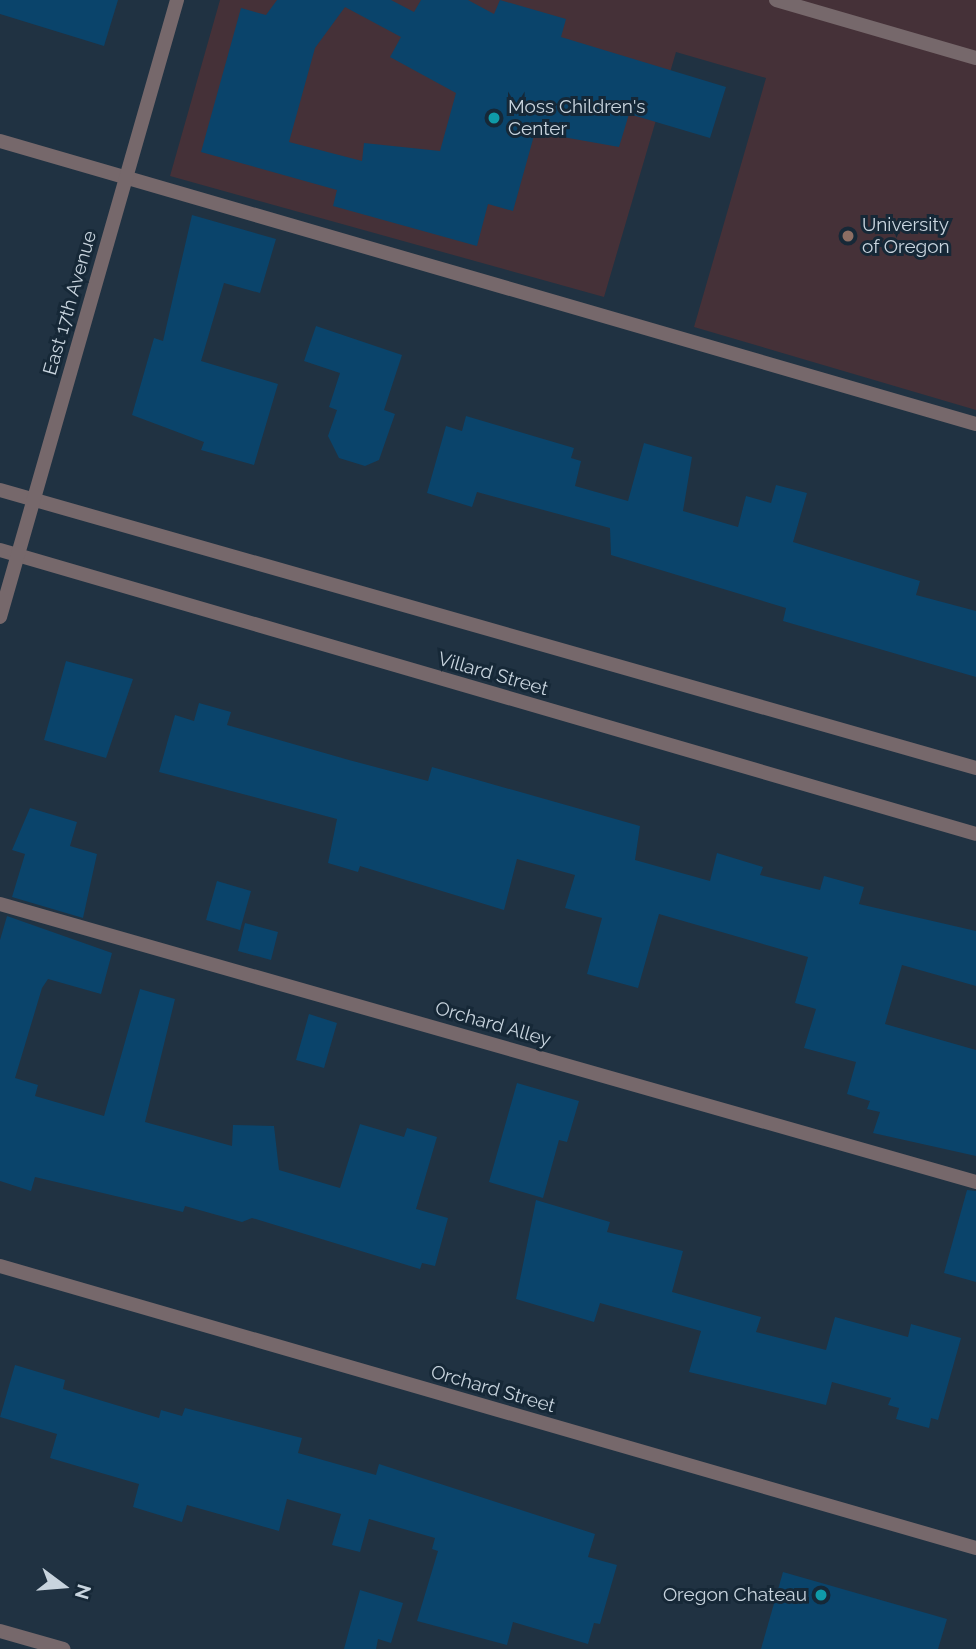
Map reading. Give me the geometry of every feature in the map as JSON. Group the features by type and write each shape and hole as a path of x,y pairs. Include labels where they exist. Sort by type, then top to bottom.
{"street":[{"name":"East 17th Avenue","path":"0,618 177,0"},
{"path":"776,0 976,58"},
{"path":"0,141 976,424"},
{"path":"0,491 976,768"},
{"name":"Villard Street","path":"0,550 976,834"},
{"name":"Orchard Alley","path":"0,904 976,1182"},
{"name":"Orchard Street","path":"0,1266 976,1548"},
{"path":"0,1631 63,1649"}],"shaded area":[{"name":"University of Oregon","path":"220,0 976,0 976,410 694,327 766,78 676,52 604,297 170,176"}],"building":[{"path":"0,0 118,0 104,46 0,14"},
{"name":"Moss Children's Center","path":"277,0 391,0 414,12 421,0 468,0 494,14 500,0 566,19 561,37 726,87 710,138 629,114 619,147 535,132 513,211 488,204 477,246 333,206 337,190 201,152 241,8 266,15","holes":["345,7 401,37 390,57 456,93 440,151 364,143 362,161 289,142 315,48"]},
{"path":"192,215 276,239 260,293 224,283 201,361 278,384 254,465 201,450 204,442 132,415 154,338 163,341"},
{"path":"316,326 402,355 384,410 395,414 379,460 365,466 339,458 328,436 337,410 329,407 340,373 304,361"},
{"path":"466,416 574,448 571,458 581,461 575,486 628,501 644,443 692,457 683,511 738,527 746,496 771,503 776,485 807,493 793,542 920,581 916,595 976,611 976,677 783,621 786,608 611,555 610,528 477,492 472,507 427,493 446,426 462,431"},
{"path":"66,661 133,679 106,758 44,740"},
{"path":"199,703 231,712 227,725 349,760 428,781 432,767 640,826 635,860 710,881 717,853 763,867 760,875 820,890 824,876 864,887 859,904 976,931 976,986 902,965 885,1024 976,1050 976,1156 873,1133 880,1112 867,1109 870,1101 847,1094 856,1062 804,1048 816,1009 795,1003 808,957 659,914 638,988 587,974 602,918 565,908 575,875 517,859 504,910 360,866 358,872 328,863 337,819 159,772 175,715 194,721"},
{"path":"30,808 77,822 70,846 97,854 83,918 12,897 25,854 12,850"},
{"path":"217,881 251,891 240,930 206,920"},
{"path":"7,916 112,953 101,994 48,979 42,988 15,1078 38,1085 35,1096 104,1116 140,989 175,999 145,1122 232,1146 233,1125 274,1126 279,1170 340,1188 360,1124 404,1137 407,1128 437,1137 416,1209 448,1218 435,1266 422,1263 420,1269 252,1218 242,1222 185,1206 183,1212 35,1177 31,1191 0,1181 0,940"},
{"path":"245,923 278,932 271,960 238,951"},
{"path":"309,1014 337,1023 324,1068 296,1060"},
{"path":"517,1083 579,1101 567,1142 559,1140 543,1198 489,1182"},
{"path":"967,1190 976,1191 976,1282 944,1273"},
{"path":"536,1200 610,1222 607,1232 683,1251 672,1292 761,1317 756,1332 826,1350 835,1317 908,1337 911,1324 961,1338 938,1420 931,1418 929,1428 896,1419 899,1408 888,1405 891,1398 832,1382 826,1405 689,1372 701,1331 600,1303 594,1322 516,1299"},
{"path":"15,1365 65,1380 63,1389 159,1418 161,1410 182,1416 185,1408 302,1438 298,1453 376,1475 379,1464 595,1534 588,1557 617,1565 600,1624 594,1623 588,1644 513,1622 507,1645 417,1621 438,1551 432,1549 435,1538 369,1519 360,1552 332,1545 341,1514 287,1499 279,1531 187,1505 182,1522 133,1507 139,1484 50,1458 57,1434 0,1417"},
{"name":"Oregon Chateau","path":"783,1572 947,1619 938,1649 761,1649"},
{"path":"360,1590 403,1603 391,1643 378,1639 376,1649 344,1649"}],"place":[{"name":"Moss Children's Center","path":"494,118"},
{"name":"University of Oregon","path":"848,236"},
{"name":"Oregon Chateau","path":"821,1595"}]}
